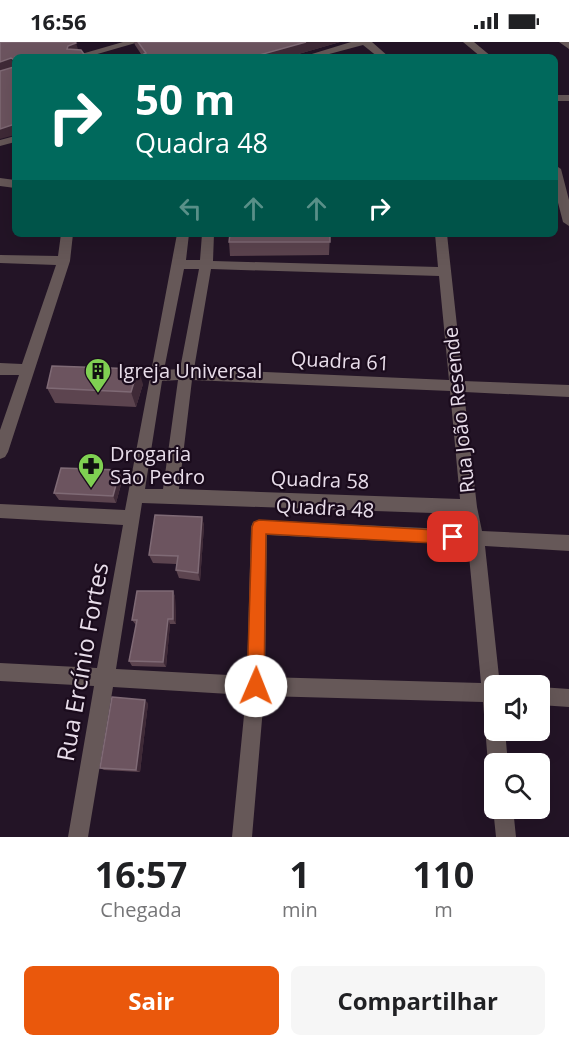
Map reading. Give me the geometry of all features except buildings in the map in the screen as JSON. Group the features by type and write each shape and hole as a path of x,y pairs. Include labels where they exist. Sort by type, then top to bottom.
{"street":[{"path":"88,54 119,44 134,42"},
{"path":"318,54 362,42"},
{"path":"366,42 380,54"},
{"path":"468,42 483,54"},
{"path":"564,42 569,46"},
{"path":"558,180 569,222"},
{"path":"0,452 64,261 67,237"},
{"name":"Rua Ercínio Fortes","path":"78,837 107,678 156,376 183,237"},
{"path":"137,496 170,496 186,374 206,265 208,237"},
{"name":"Rua João Resende","path":"441,237 469,507 476,539 491,675"},
{"path":"0,259 64,261"},
{"path":"179,264 445,272"},
{"path":"0,369 27,370"},
{"name":"Quadra 61","path":"156,376 186,374 569,391"},
{"name":"Quadra 58","path":"170,496 469,507"},
{"path":"0,511 133,518"},
{"name":"Quadra 48","path":"256,686 259,527 476,539"},
{"path":"476,539 569,543"},
{"path":"0,672 256,686 484,693"},
{"path":"242,837 256,686"},
{"path":"550,697 569,698"},
{"path":"504,819 506,837"}],"place":[{"name":"Igreja Universal","path":"98,394"},
{"name":"Drogaria São Pedro","path":"91,489"}],"route":[{"path":"256,686 259,527 453,537"}]}
